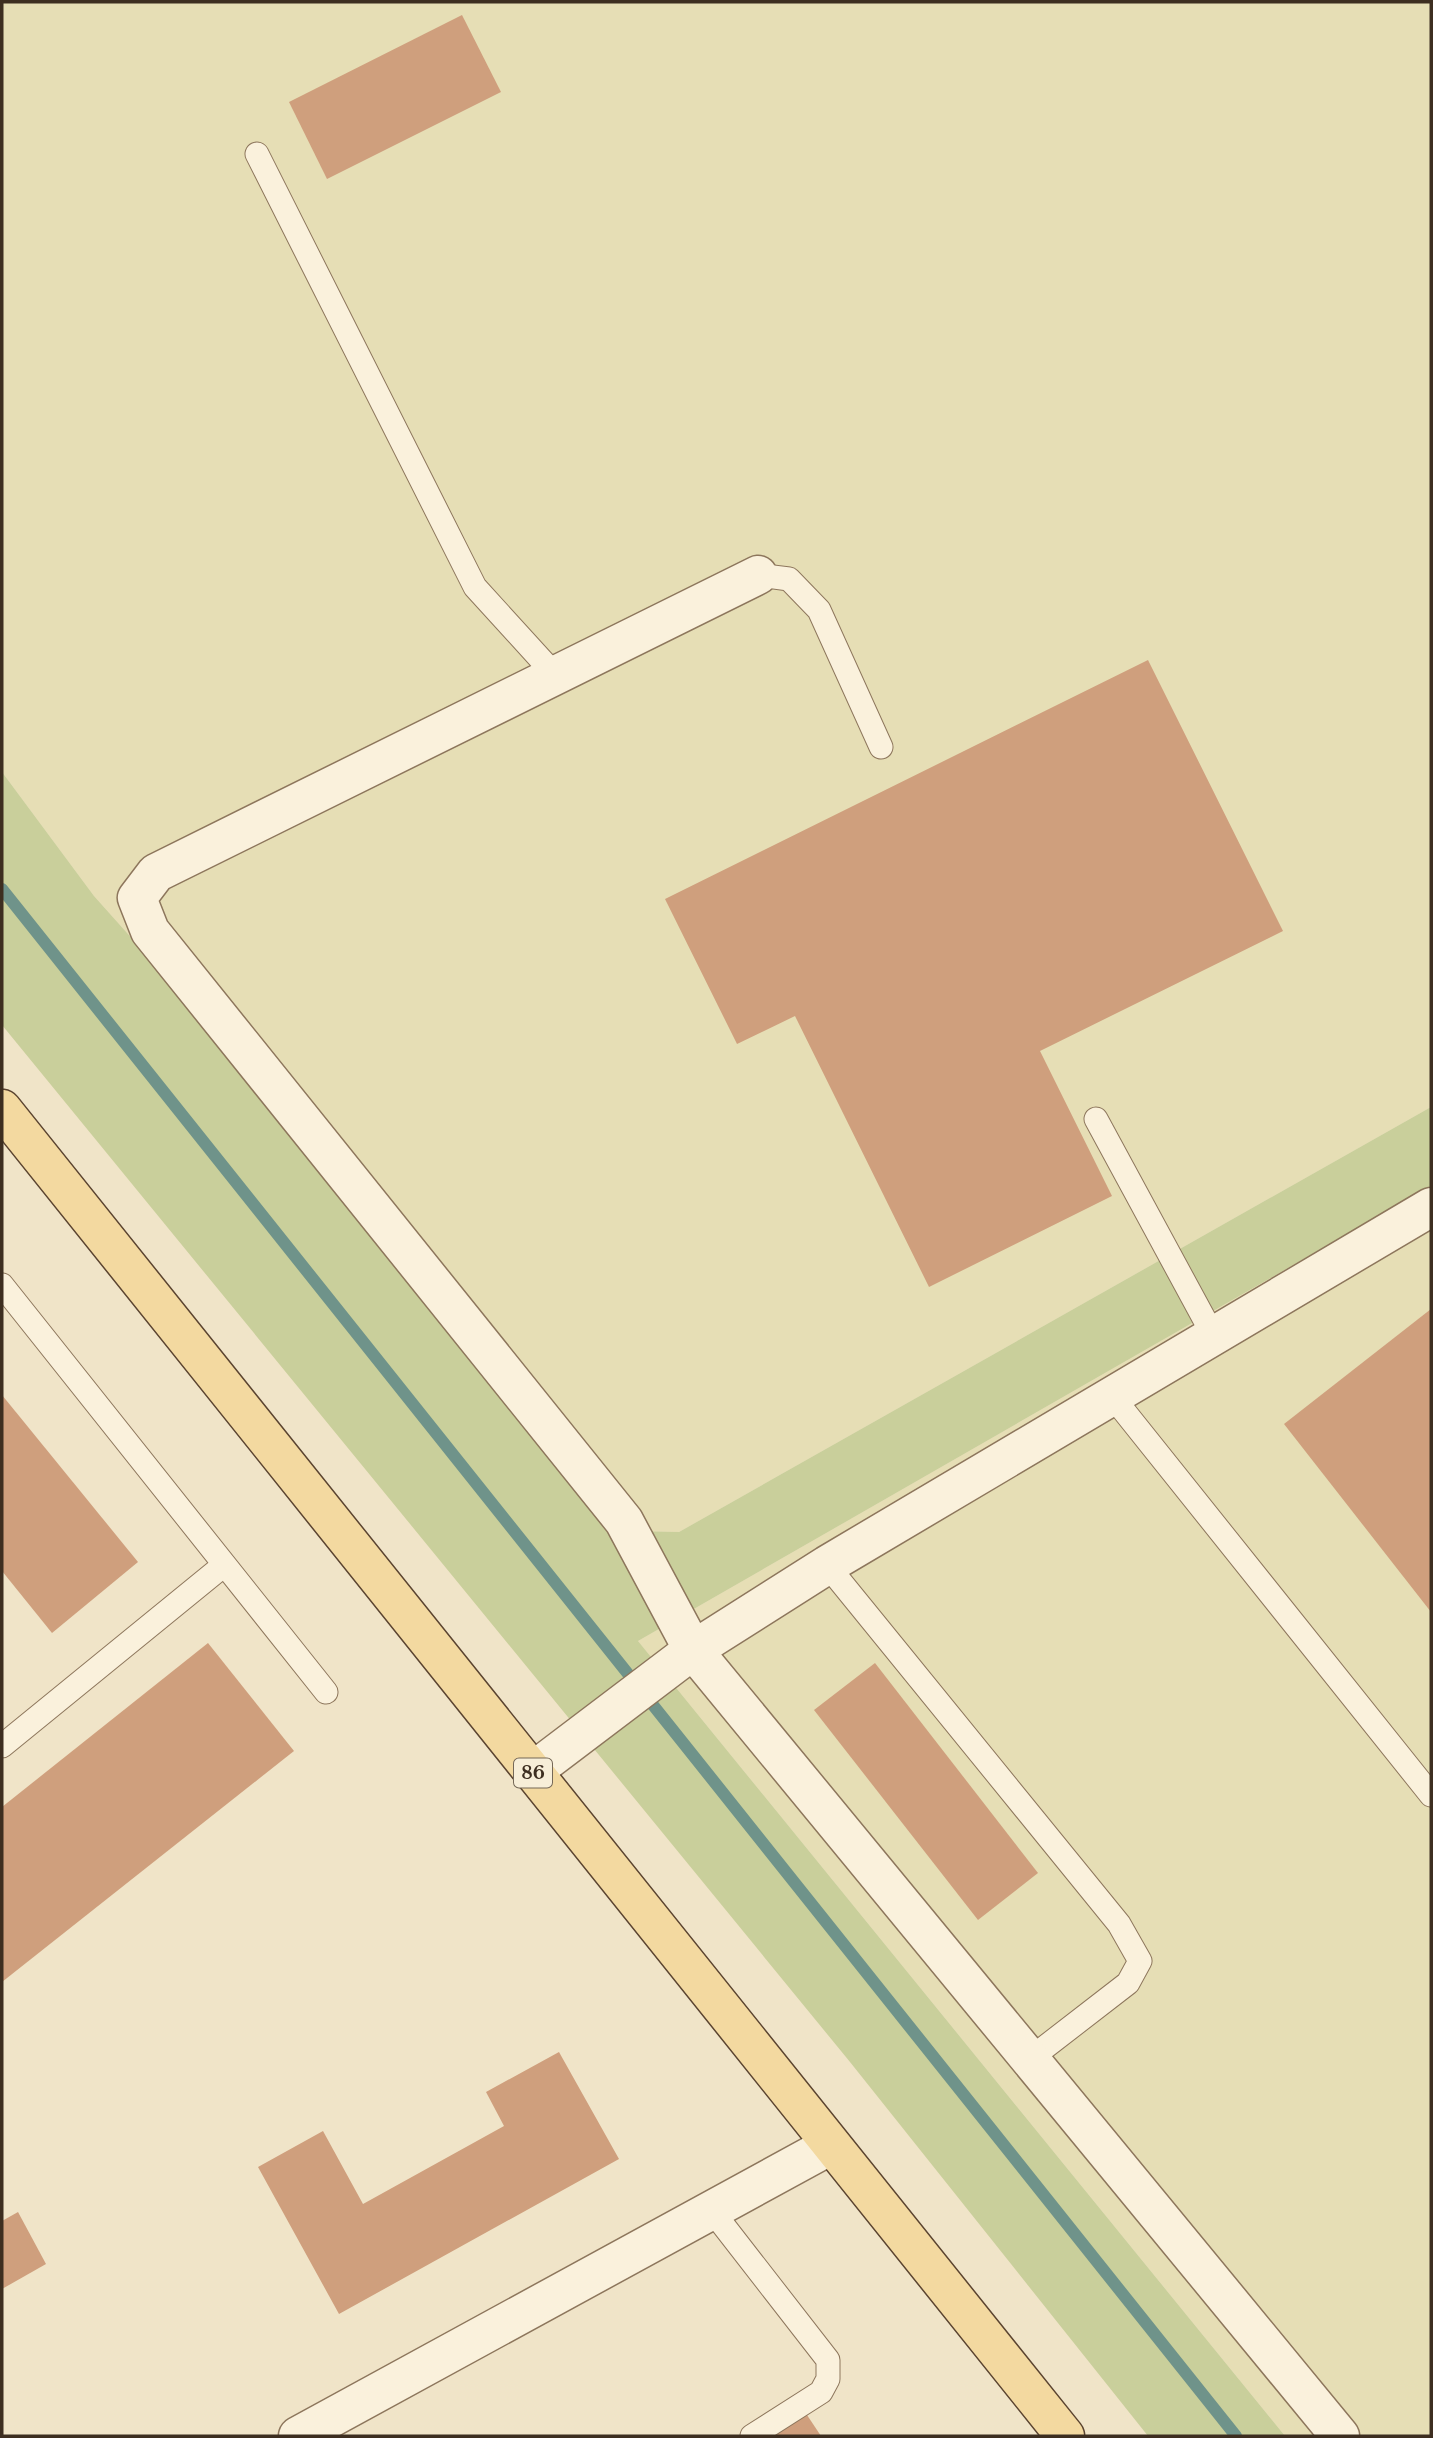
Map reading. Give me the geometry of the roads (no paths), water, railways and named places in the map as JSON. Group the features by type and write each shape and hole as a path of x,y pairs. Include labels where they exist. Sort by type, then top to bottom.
{"main road":[{"name":"86","path":"2,1109 1065,2436"}],"street":[{"path":"758,575 156,873 137,898 150,931 624,1521 682,1658 1031,2058 1340,2436"},
{"path":"532,1772 682,1658 827,1565 1431,1207"},
{"path":"298,2436 713,2212 831,2145"}],"lane":[{"path":"257,154 475,587 556,676"},
{"path":"758,575 789,579 819,611 881,747"},
{"path":"1096,1119 1213,1335"},
{"path":"2,1285 326,1692"},
{"path":"1112,1396 1431,1795"},
{"path":"2,1746 224,1565"},
{"path":"827,1565 1119,1924 1140,1961 1128,1983 1031,2058"},
{"path":"713,2212 828,2360 828,2379 821,2392 752,2436"}],"waterway":[{"path":"2,889 1236,2436"}]}
